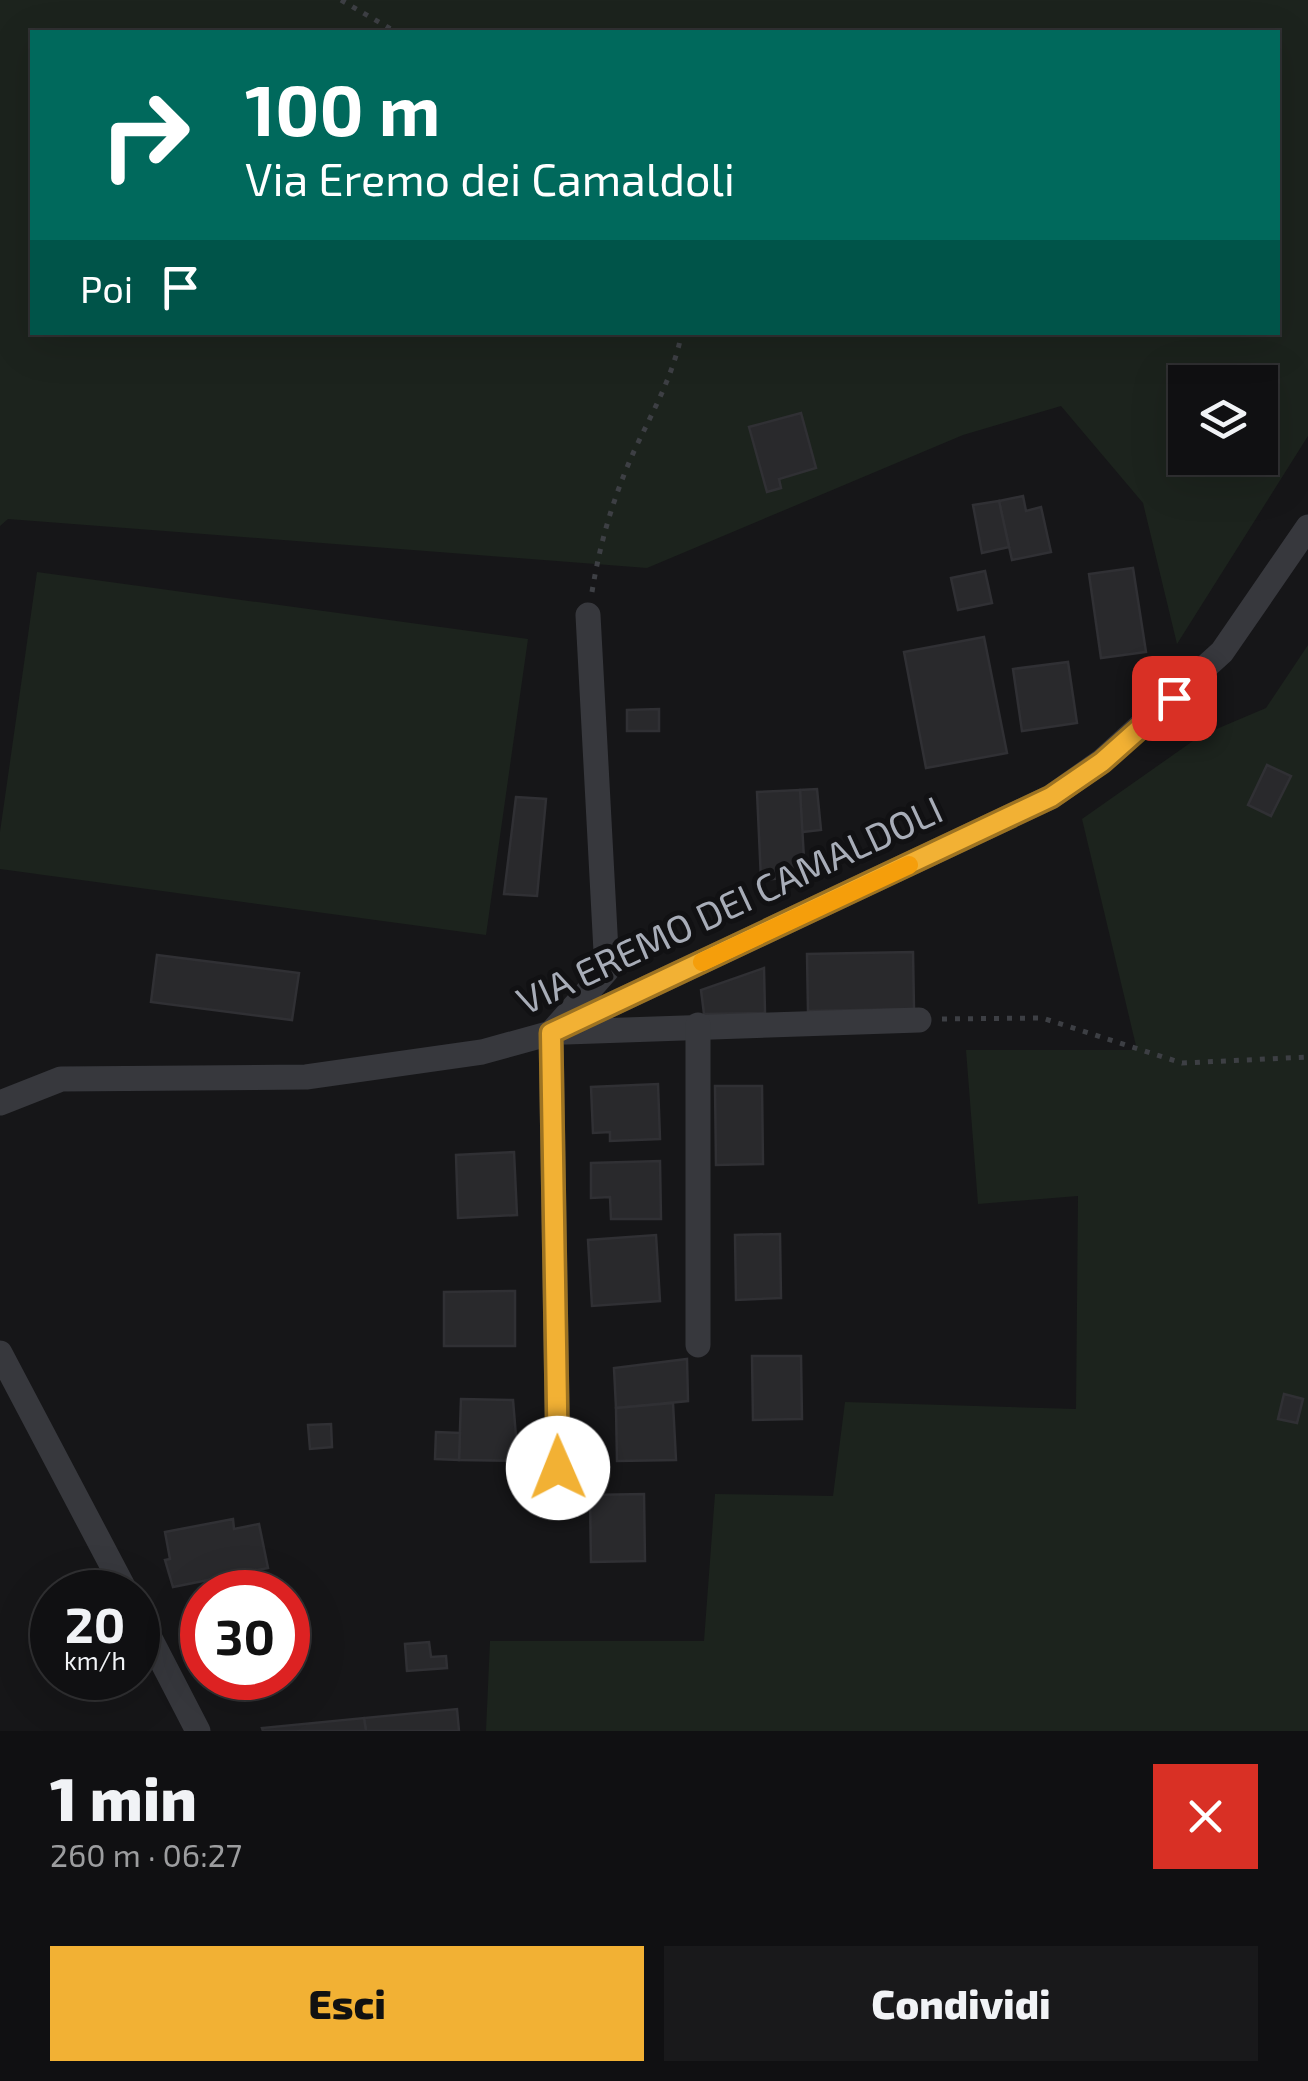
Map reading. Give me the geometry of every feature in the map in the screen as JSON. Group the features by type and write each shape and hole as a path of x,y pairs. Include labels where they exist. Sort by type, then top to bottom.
{"street":[{"name":"VIA EREMO DEI CAMALDOLI","path":"0,1102 62,1079 306,1077 449,1058 551,1033 1051,797 1102,762 1222,652 1308,526"},
{"path":"558,1468 551,1033 607,970 588,615"},
{"path":"551,1033 698,1024 919,1020"},
{"path":"698,1024 698,1345"},
{"path":"0,1353 114,1570"},
{"path":"160,1657 198,1731"}],"path":[{"path":"341,0 393,30"},
{"path":"588,615 601,536 634,450 674,374 681,335"},
{"path":"919,1020 1042,1018 1182,1063 1308,1058"}],"shaded area":[{"path":"0,0 1308,0 1308,436 1177,644 1143,503 1061,406 963,435 647,568 8,519 0,526"},
{"path":"37,572 528,639 486,935 0,869 0,832"},
{"path":"1308,645 1308,1731 486,1731 490,1641 704,1641 715,1494 833,1496 845,1402 1076,1409 1078,1196 978,1204 966,1050 1137,1050 1082,819 1200,736 1266,708"}],"building":[{"path":"801,413 816,468 779,479 781,488 767,492 749,427"},
{"path":"1023,496 1026,511 1041,507 1051,552 1012,560 999,501"},
{"path":"999,501 1009,547 982,553 973,505"},
{"path":"1133,568 1146,652 1101,658 1089,574"},
{"path":"985,571 992,603 958,610 951,578"},
{"path":"984,637 1007,753 926,768 904,652"},
{"path":"1068,662 1077,723 1022,731 1013,669"},
{"path":"659,709 659,731 627,731 627,710"},
{"path":"1267,765 1291,776 1271,816 1248,805"},
{"path":"817,789 821,830 802,832 800,790"},
{"path":"800,790 805,876 761,880 757,792"},
{"path":"516,797 546,799 537,896 504,894"},
{"path":"913,952 914,1009 808,1011 807,954"},
{"path":"157,955 299,973 292,1020 151,1002"},
{"path":"764,968 765,1013 704,1014 701,990"},
{"path":"658,1084 660,1139 610,1141 610,1132 593,1133 591,1087"},
{"path":"715,1086 762,1086 763,1164 716,1165"},
{"path":"514,1152 517,1215 458,1218 456,1155"},
{"path":"660,1161 661,1219 611,1219 610,1197 591,1198 591,1163"},
{"path":"780,1234 781,1298 736,1300 735,1235"},
{"path":"656,1235 660,1301 592,1306 588,1240"},
{"path":"515,1291 515,1346 444,1346 444,1292"},
{"path":"752,1356 801,1356 802,1419 753,1420"},
{"path":"687,1359 688,1401 616,1408 614,1368"},
{"path":"1284,1394 1303,1399 1297,1423 1278,1419"},
{"path":"461,1399 513,1400 518,1461 459,1460"},
{"path":"673,1403 676,1460 617,1461 616,1408"},
{"path":"331,1424 332,1447 310,1449 308,1425"},
{"path":"436,1432 460,1433 459,1460 435,1459"},
{"path":"644,1494 645,1561 591,1562 590,1495"},
{"path":"233,1519 234,1529 259,1524 268,1568 180,1570 180,1586 173,1587 165,1560 170,1559 165,1532"},
{"path":"429,1642 431,1657 446,1656 447,1668 407,1671 405,1644"},
{"path":"457,1709 459,1731 366,1731 364,1718"},
{"path":"364,1718 366,1731 262,1728"}],"slow traffic":[{"path":"702,962 909,865"}],"route":[{"path":"558,1468 551,1033 1051,797 1102,762 1174,698"}]}
